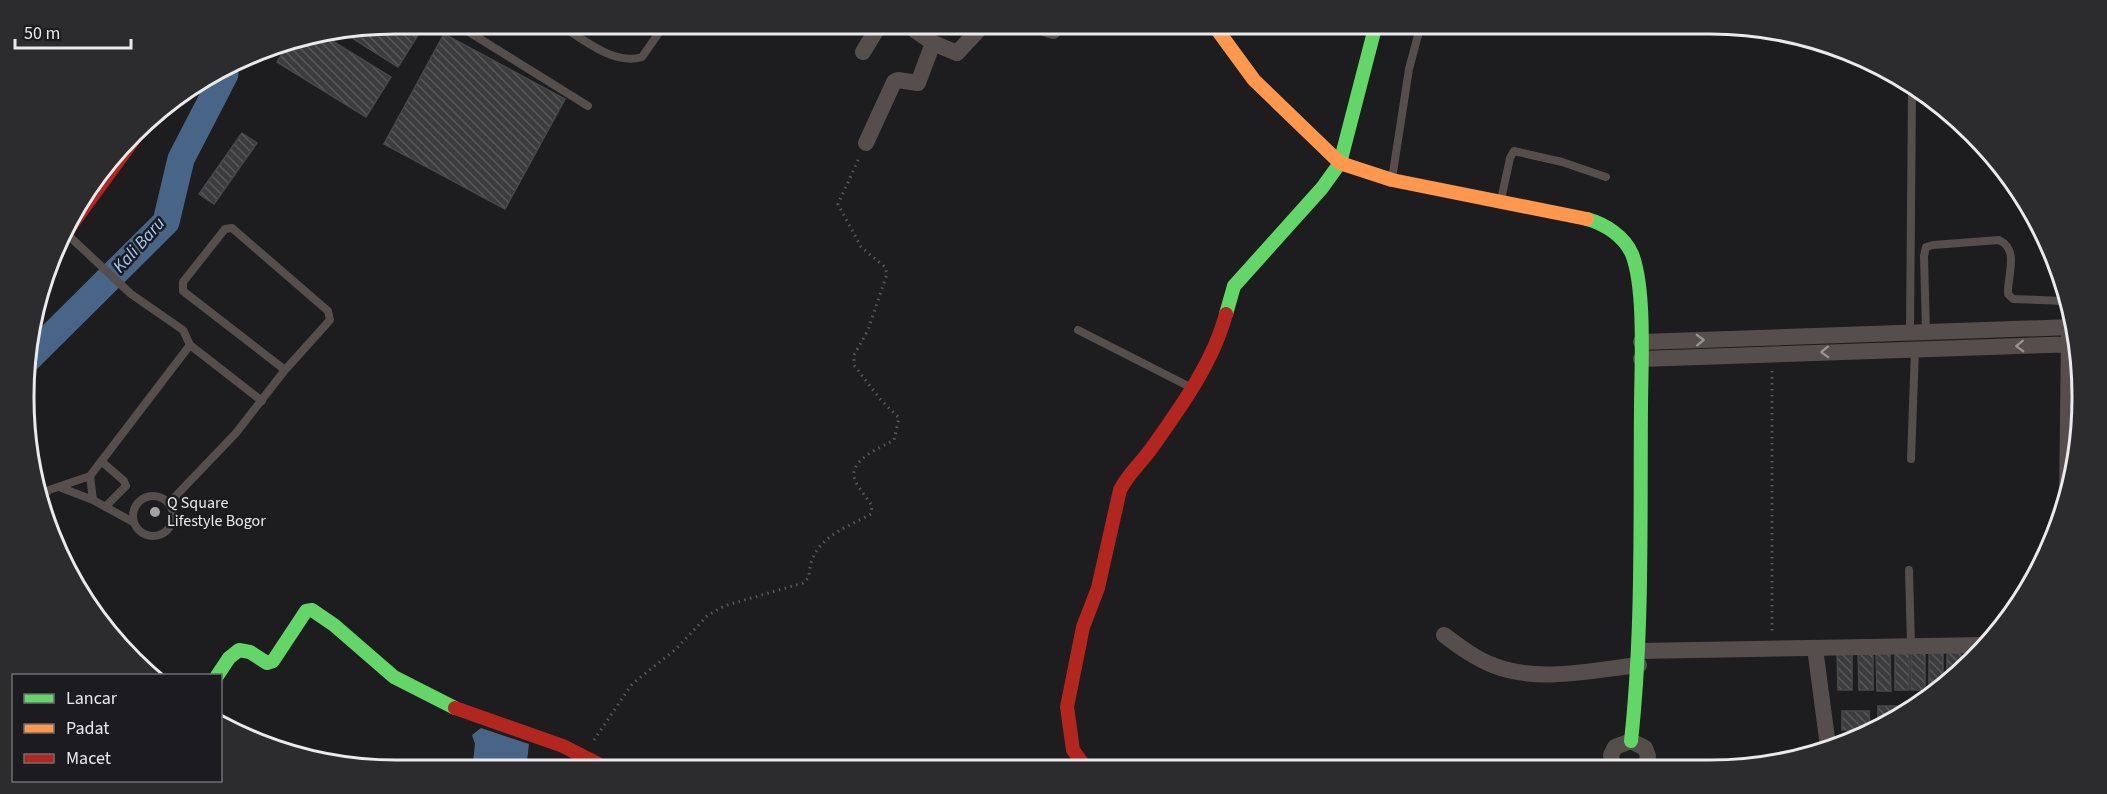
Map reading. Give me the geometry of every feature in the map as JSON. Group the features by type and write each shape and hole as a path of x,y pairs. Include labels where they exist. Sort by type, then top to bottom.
{"main road":[{"path":"1220,34 1254,80 1340,163 1392,180 1500,203 1562,212 1598,223 1616,234 1632,255 1638,279 1641,351 1639,658 1638,691 1630,741"},
{"path":"1080,760 1073,750 1067,707 1083,627 1098,588 1120,490 1192,388 1220,337 1234,286 1322,188 1340,163 1373,34"},
{"path":"218,674 236,651 242,649 247,649 267,663 273,661 306,611 312,610 391,676 424,694 584,754 593,760"}],"street":[{"path":"863,52 874,34"},
{"path":"920,34 933,43 957,53 975,34"},
{"path":"866,143 894,82 898,80 918,83 933,43"},
{"path":"1641,351 2066,324"},
{"path":"1641,351 1772,354 2068,344"},
{"path":"2069,442 2072,372"},
{"path":"1444,634 1470,654 1494,666 1519,672 1571,673 1639,658 1772,650 1974,645"},
{"path":"1815,648 1828,740"},
{"path":"1612,760 1611,755 1615,747 1630,741 1645,748 1647,760"}],"lane":[{"path":"472,34 588,106"},
{"path":"576,34 607,53 631,59 642,57 658,34"},
{"path":"1392,180 1409,69 1418,34"},
{"path":"1912,97 1918,332"},
{"path":"1500,203 1510,158 1514,151 1562,162 1606,177"},
{"path":"169,503 262,401 285,370 330,320 330,315 232,228 225,229 183,282 183,291 285,370"},
{"path":"72,238 128,291 183,330 190,345 262,401"},
{"path":"1918,332 1924,256 1926,247 1933,245 1999,240 2007,244 2012,251 2008,294 2013,299 2059,301"},
{"path":"1078,330 1192,388"},
{"path":"47,492 90,476 190,345"},
{"path":"1911,459 1915,350"},
{"path":"101,461 124,481 126,486 105,507"},
{"path":"90,476 93,500"},
{"path":"59,487 93,500 133,522"},
{"path":"157,496 169,503 172,510 172,524 162,534 148,536 136,528 133,522 134,508 143,498 157,496"},
{"path":"1909,570 1911,646"}],"path":[{"path":"584,754 632,684 676,649 707,616 724,606 803,584 809,577 810,563 819,544 872,514 872,506 855,481 854,473 858,463 894,440 899,418 881,400 854,365 854,355 868,330 887,274 885,267 861,247 838,204 866,143"},
{"path":"1772,354 1772,650"}],"water":[{"path":"481,728 529,744 527,760 473,760 475,744 472,735"}],"building":[{"path":"419,34 398,67 352,38"},
{"path":"444,34 565,99 505,209 384,144"},
{"path":"331,40 391,77 366,117 277,62 283,53"},
{"path":"242,133 257,143 214,204 199,194"},
{"path":"1837,652 1852,652 1852,690 1838,690"},
{"path":"1858,652 1873,652 1873,690 1859,690"},
{"path":"1895,652 1909,652 1909,690 1895,690"},
{"path":"1911,652 1925,652 1925,689 1911,690"},
{"path":"1876,653 1890,653 1891,691 1877,691"},
{"path":"1929,653 1943,653 1943,675 1929,686"},
{"path":"1947,653 1961,653 1961,658 1947,672"},
{"path":"1878,706 1899,706 1891,711 1878,718"},
{"path":"1842,711 1869,711 1870,722 1853,730 1842,730"}],"waterway":[{"name":"Kali Baru","path":"38,349 166,222 181,159 222,80"}],"traffic: fast":[{"path":"1226,314 1234,286 1322,188 1340,163 1373,34"},
{"path":"1587,219 1619,236 1629,248 1636,269 1641,308 1640,575 1631,741"},
{"path":"218,674 229,658 239,650 250,652 267,663 273,661 306,611 312,610 334,625 394,677 455,708"}],"traffic: slow":[{"path":"1220,34 1254,80 1340,163 1392,180 1587,219"}],"traffic: jam":[{"path":"1080,760 1073,750 1067,707 1083,627 1098,588 1120,490 1184,401 1213,350 1226,314"},
{"path":"455,708 563,746 590,760"}],"place":[{"name":"Q Square Lifestyle Bogor","path":"155,512"}]}
